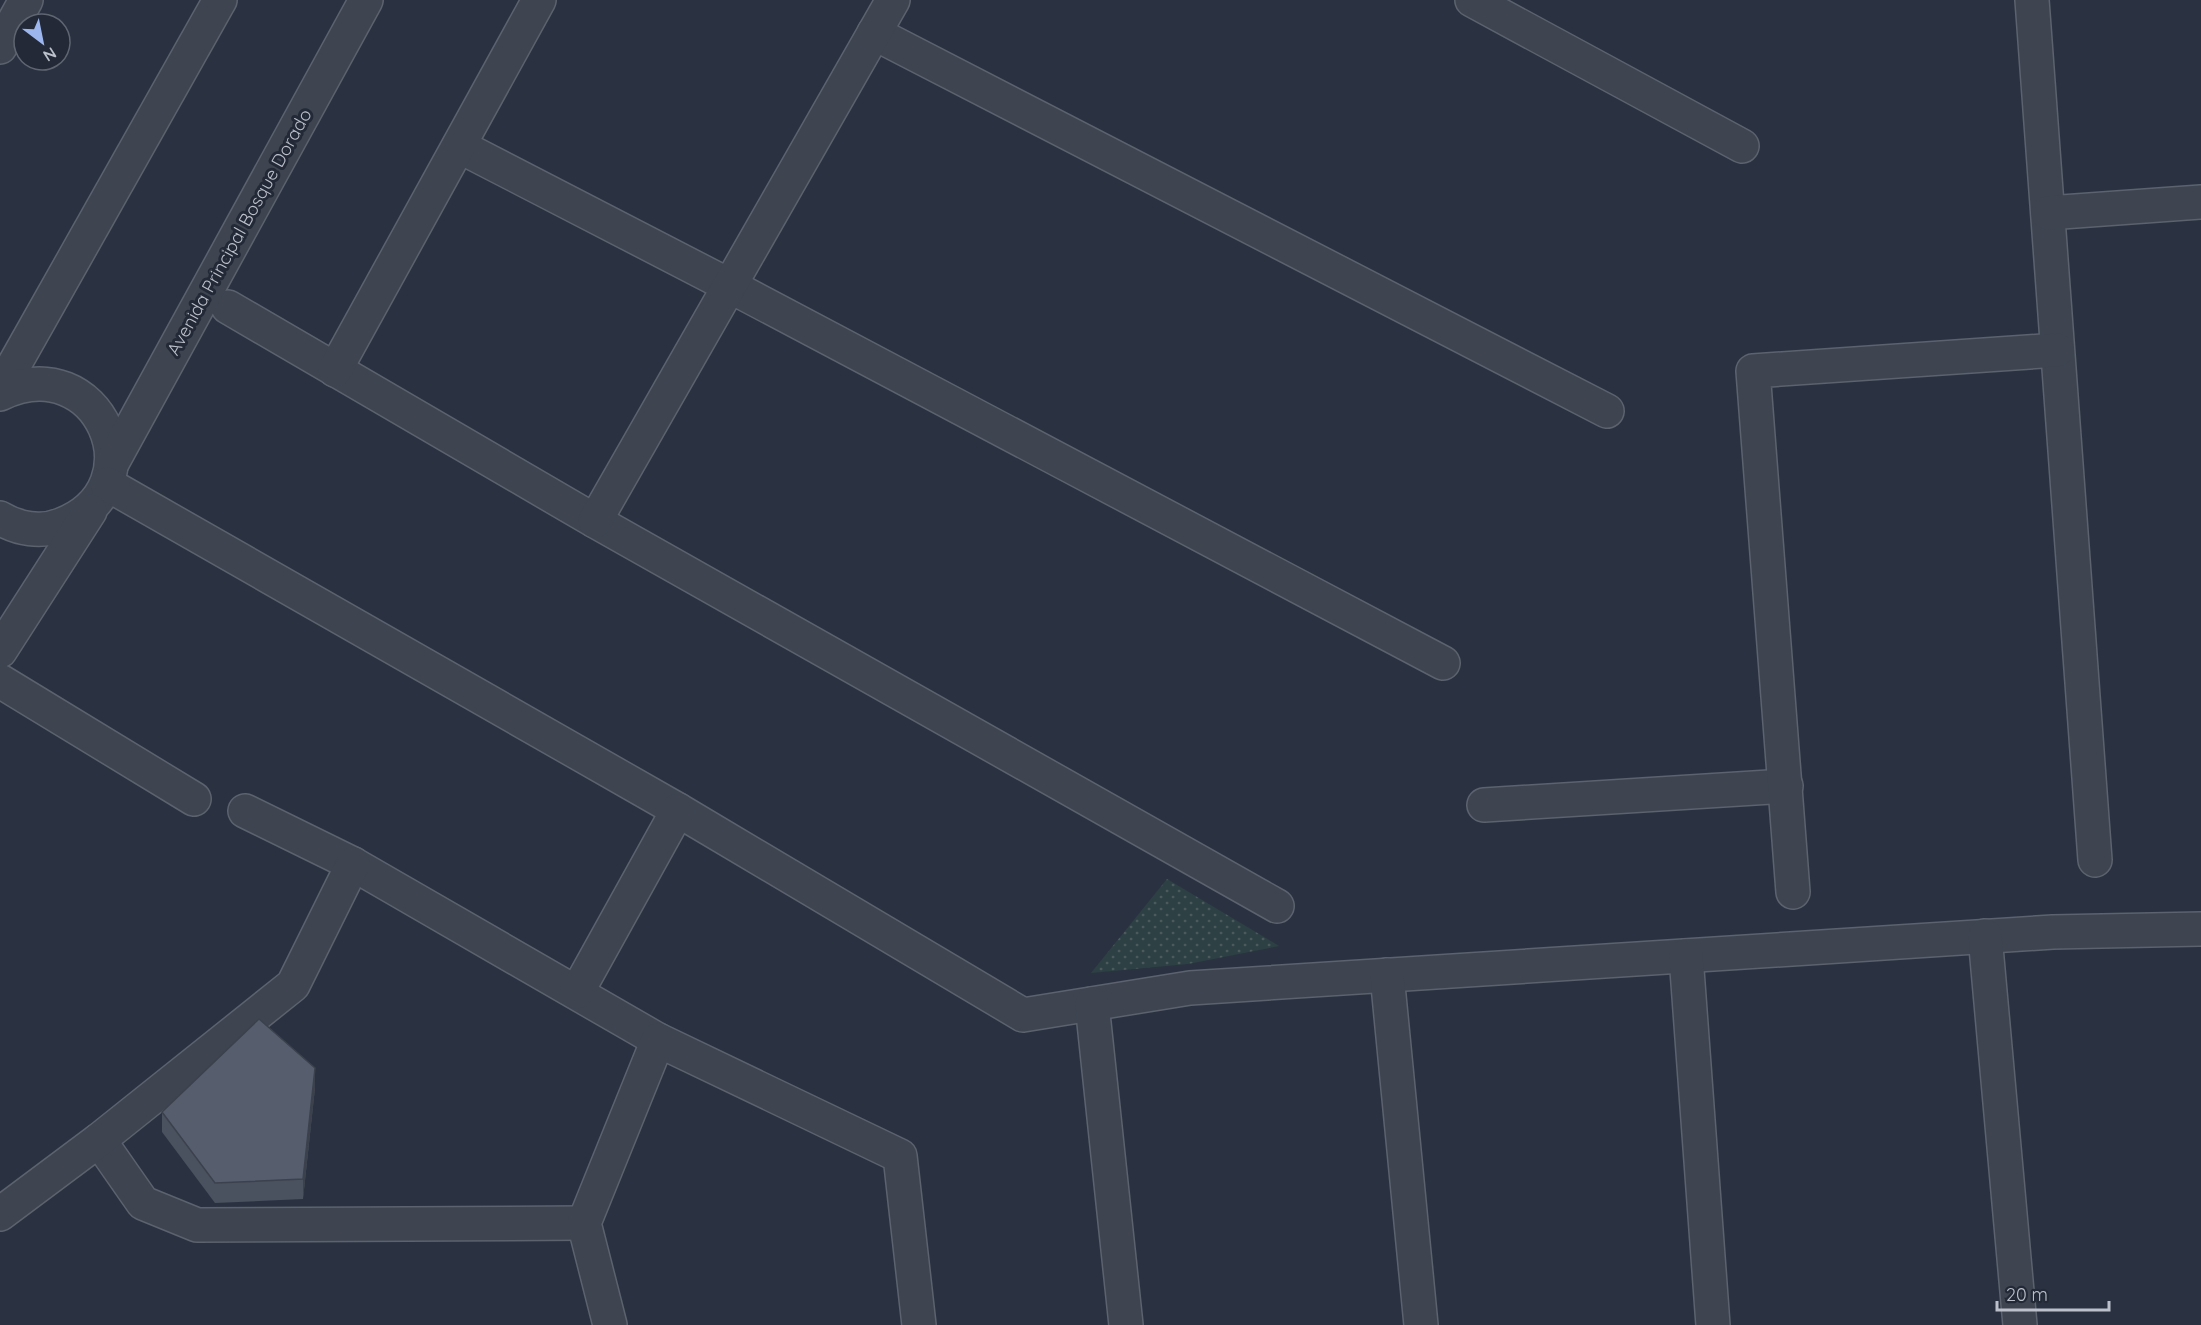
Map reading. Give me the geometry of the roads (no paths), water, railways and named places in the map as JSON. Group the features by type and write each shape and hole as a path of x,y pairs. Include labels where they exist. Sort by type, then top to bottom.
{"street":[{"path":"0,47 26,0"},
{"path":"0,390 220,0"},
{"name":"Avenida Principal Bosque Dorado","path":"0,651 104,484 366,0"},
{"path":"595,521 893,0"},
{"path":"1472,0 1742,146"},
{"path":"2032,0 2095,860"},
{"path":"335,370 459,146 533,2"},
{"path":"874,33 1607,411"},
{"path":"459,146 730,286 1443,663"},
{"path":"2048,213 2201,202"},
{"path":"228,307 595,521 1277,906"},
{"path":"1793,892 1753,370 2057,350"},
{"path":"0,394 18,386 41,383 65,387 86,399 102,417 110,439 104,484 678,810 1023,1015 1190,988 1985,936 2201,929"},
{"name":"Avenida Principal Bosque Dorado","path":"0,518 31,530 54,528 75,519 104,484"},
{"path":"0,681 194,799"},
{"path":"1484,805 1786,786"},
{"path":"577,992 678,810"},
{"path":"244,811 353,864 658,1040 900,1156 919,1325"},
{"path":"0,1214 99,1140 293,985 353,864"},
{"path":"1985,936 2020,1325"},
{"path":"1686,956 1713,1325"},
{"path":"1387,975 1421,1325"},
{"path":"1092,1004 1126,1325"},
{"path":"610,1325 584,1223 658,1040"},
{"path":"99,1140 142,1203 197,1225 584,1223"}]}
